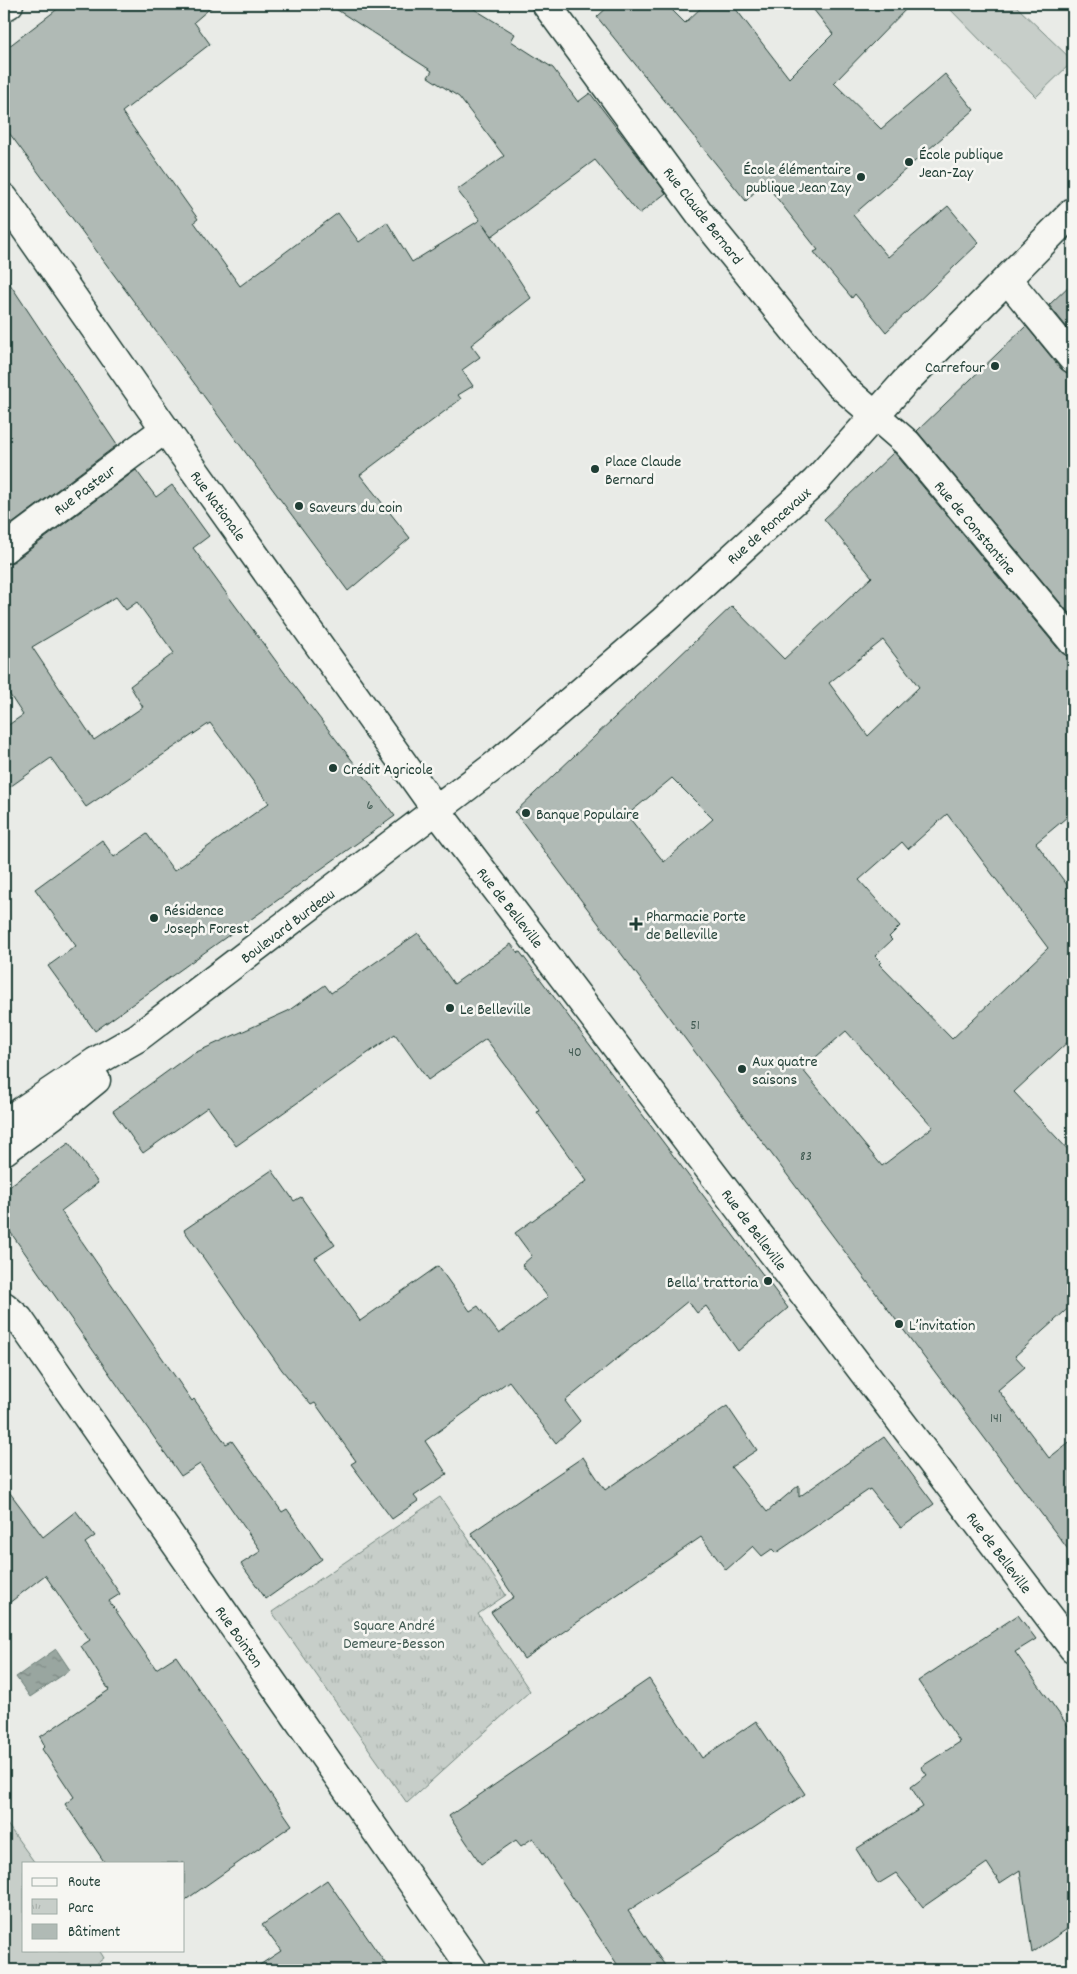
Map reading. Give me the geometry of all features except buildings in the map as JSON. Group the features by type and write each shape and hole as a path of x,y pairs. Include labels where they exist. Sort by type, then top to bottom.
{"main road":[{"path":"4,7 9,4"},
{"name":"Rue Claude Bernard","path":"546,4 703,218 834,377 876,414"},
{"name":"Rue Nationale","path":"4,198 164,429 437,811"},
{"name":"Rue de Roncevaux","path":"437,811 502,760 664,621 815,482 904,382 1073,212"},
{"path":"1007,279 1073,359"},
{"name":"Rue de Constantine","path":"876,414 907,443 1073,642"},
{"name":"Rue Pasteur","path":"4,549 164,429"},
{"name":"Boulevard Burdeau","path":"4,1151 53,1115 101,1075 138,1038 437,811"},
{"name":"Rue de Belleville","path":"437,811 1073,1648"},
{"name":"Boulevard Burdeau","path":"4,1123 95,1062 138,1038"},
{"name":"Rue Bointon","path":"4,1306 19,1319 473,1970"}],"green space":[{"path":"945,4 1014,4 1073,61 1036,97"},
{"name":"Square André Demeure-Besson","path":"440,1497 506,1595 478,1614 530,1691 407,1803 272,1612"},
{"path":"4,1820 34,1862 22,1862 22,1952 100,1952 104,1958 89,1970 4,1970"}],"water":[{"path":"56,1649 70,1670 30,1697 16,1677"}],"place":[{"name":"École publique Jean-Zay","path":"909,162"},
{"name":"École élémentaire publique Jean Zay","path":"861,177"},
{"name":"Carrefour","path":"995,366"},
{"name":"Place Claude Bernard","path":"595,469"},
{"name":"Saveurs du coin","path":"299,506"},
{"name":"Crédit Agricole","path":"333,768"},
{"name":"Banque Populaire","path":"526,813"},
{"name":"Résidence Joseph Forest","path":"154,918"},
{"name":"Pharmacie Porte de Belleville","path":"636,924"},
{"name":"Le Belleville","path":"450,1008"},
{"name":"Aux quatre saisons","path":"742,1069"},
{"name":"Bella' trattoria","path":"768,1281"},
{"name":"L’invitation","path":"899,1324"}]}
